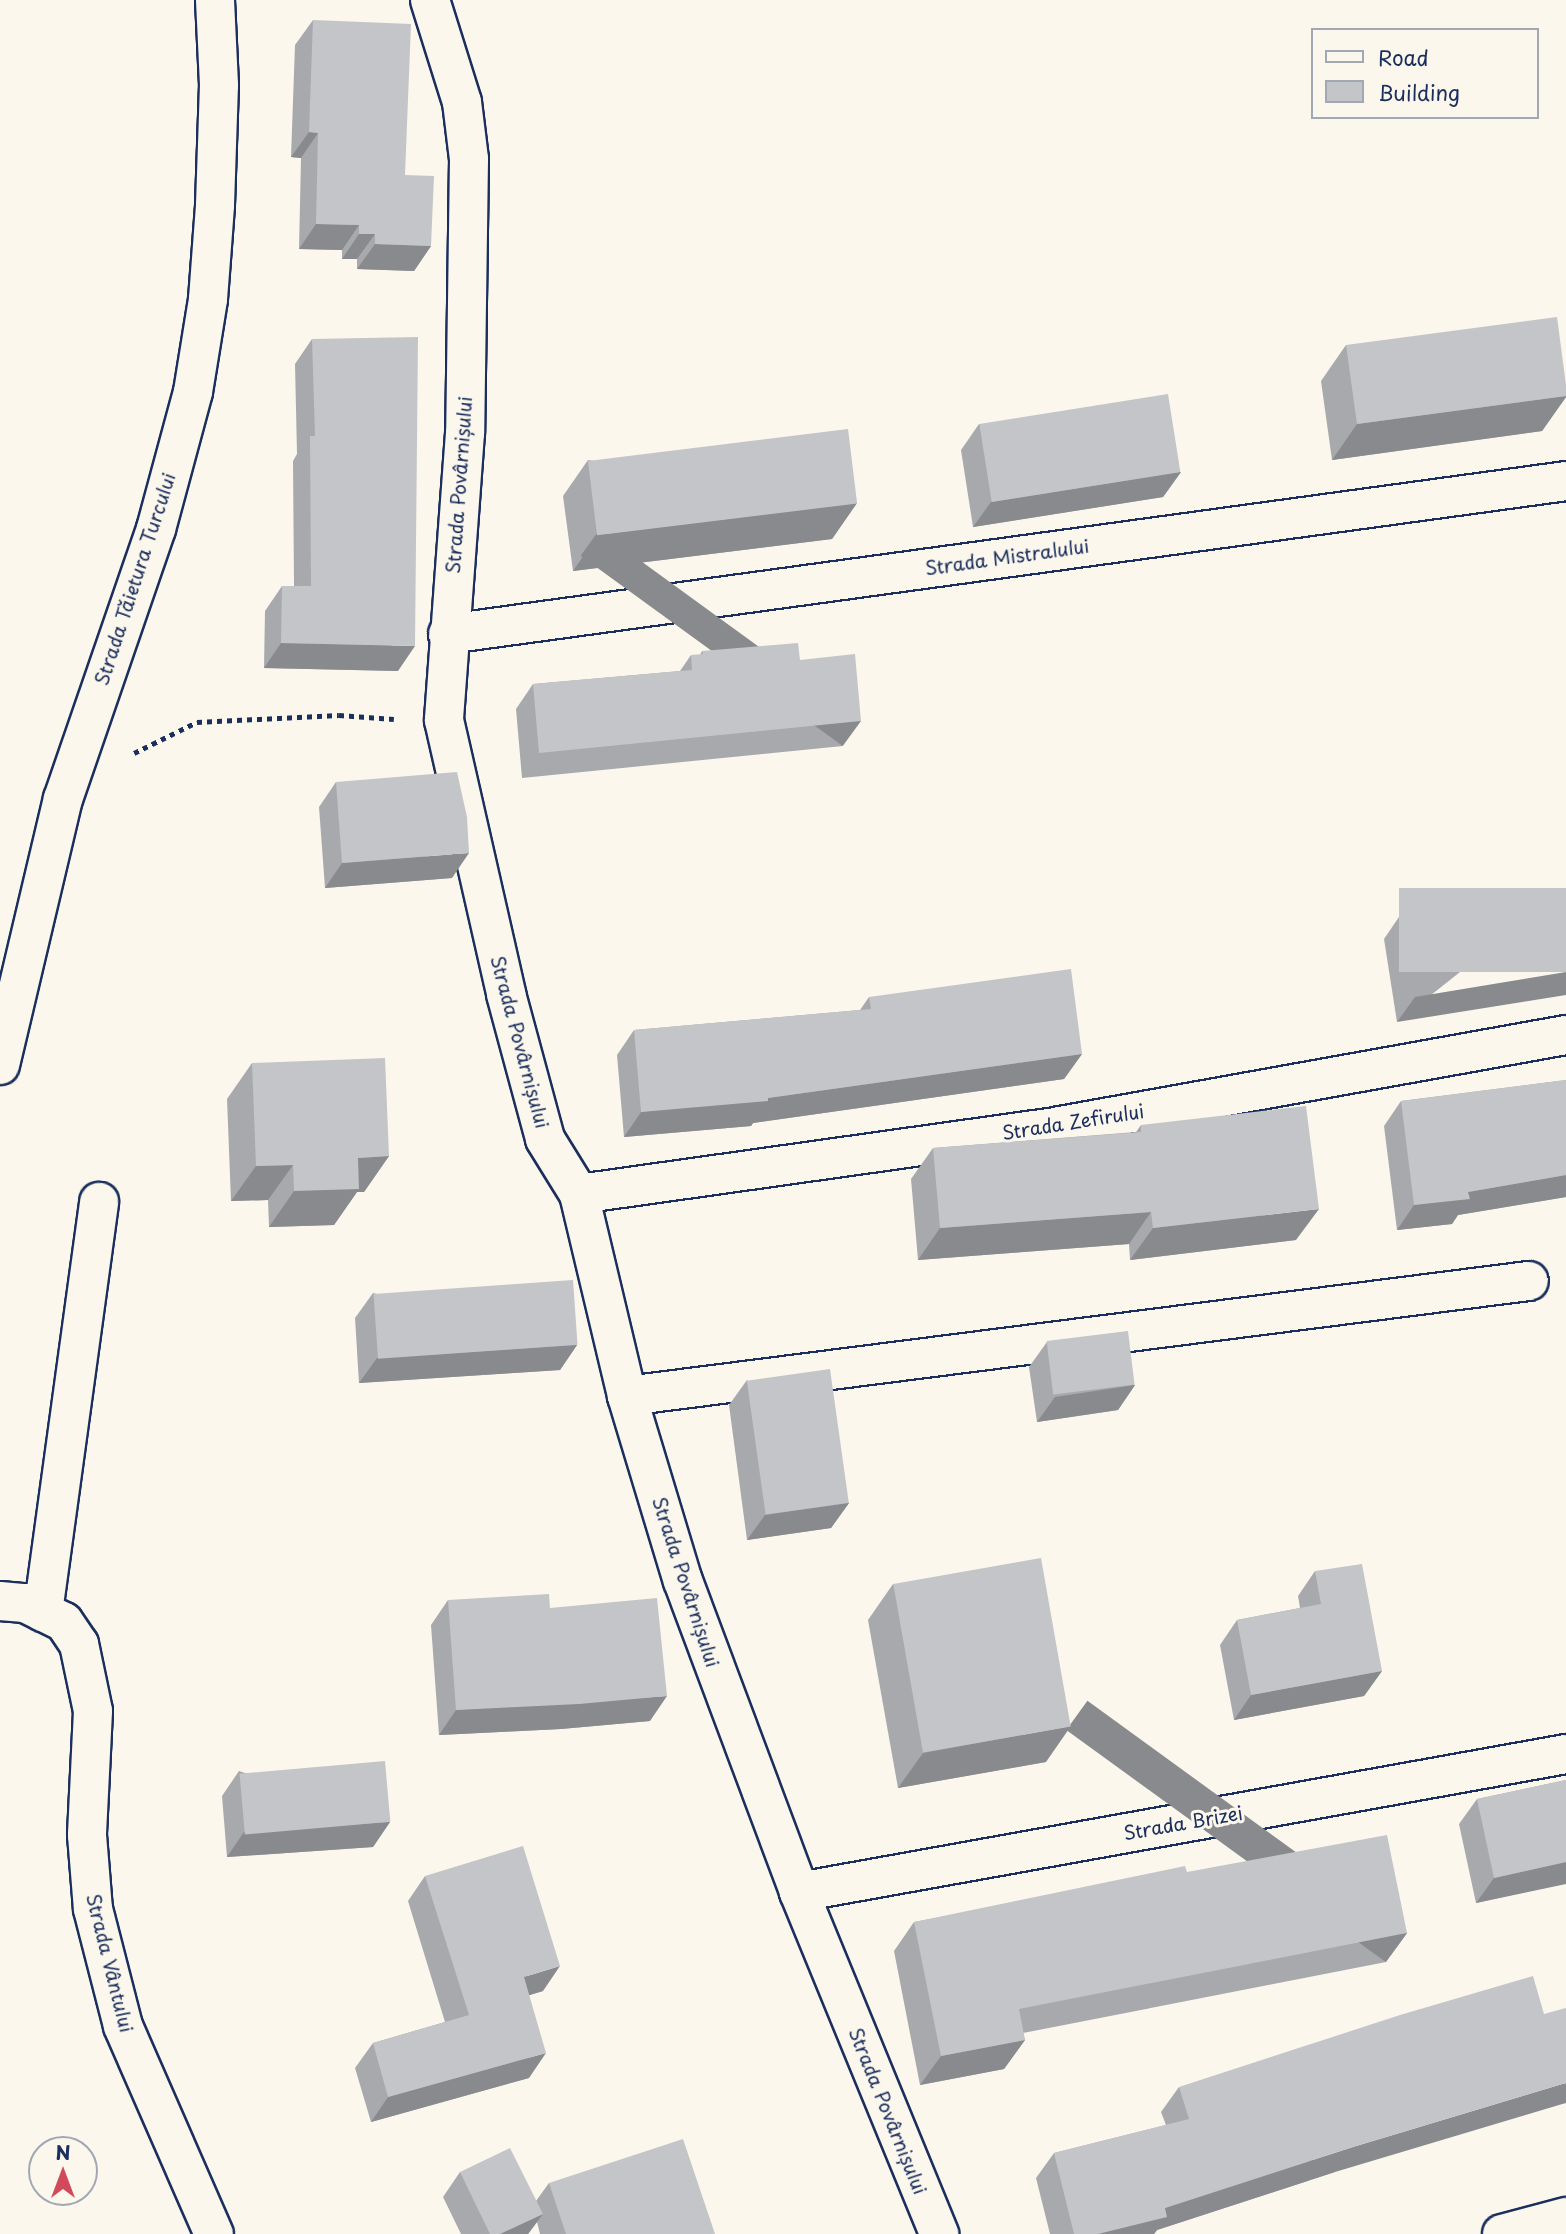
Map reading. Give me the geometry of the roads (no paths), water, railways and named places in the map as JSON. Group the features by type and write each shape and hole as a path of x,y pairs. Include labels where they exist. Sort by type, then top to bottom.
{"street":[{"name":"Strada Tăietura Turcului","path":"0,1065 63,799 156,529 192,392 208,299 215,205 219,85 215,0"},
{"name":"Strada Povârnișului","path":"430,0 462,102 468,159 465,433 448,634 444,720 506,994 545,1139 579,1194 627,1396 683,1581 747,1759 799,1892 939,2234"},
{"name":"Strada Mistralului","path":"448,634 1566,481"},
{"name":"Strada Zefirului","path":"579,1194 1060,1126 1566,1035"},
{"path":"43,1612 99,1202"},
{"path":"627,1396 1529,1281"},
{"name":"Strada Vântului","path":"0,1601 25,1603 64,1622 79,1644 93,1711 87,1835 93,1909 123,2026 214,2234"},
{"name":"Strada Brizei","path":"799,1892 1566,1754"},
{"path":"1502,2234 1566,2217"}]}
